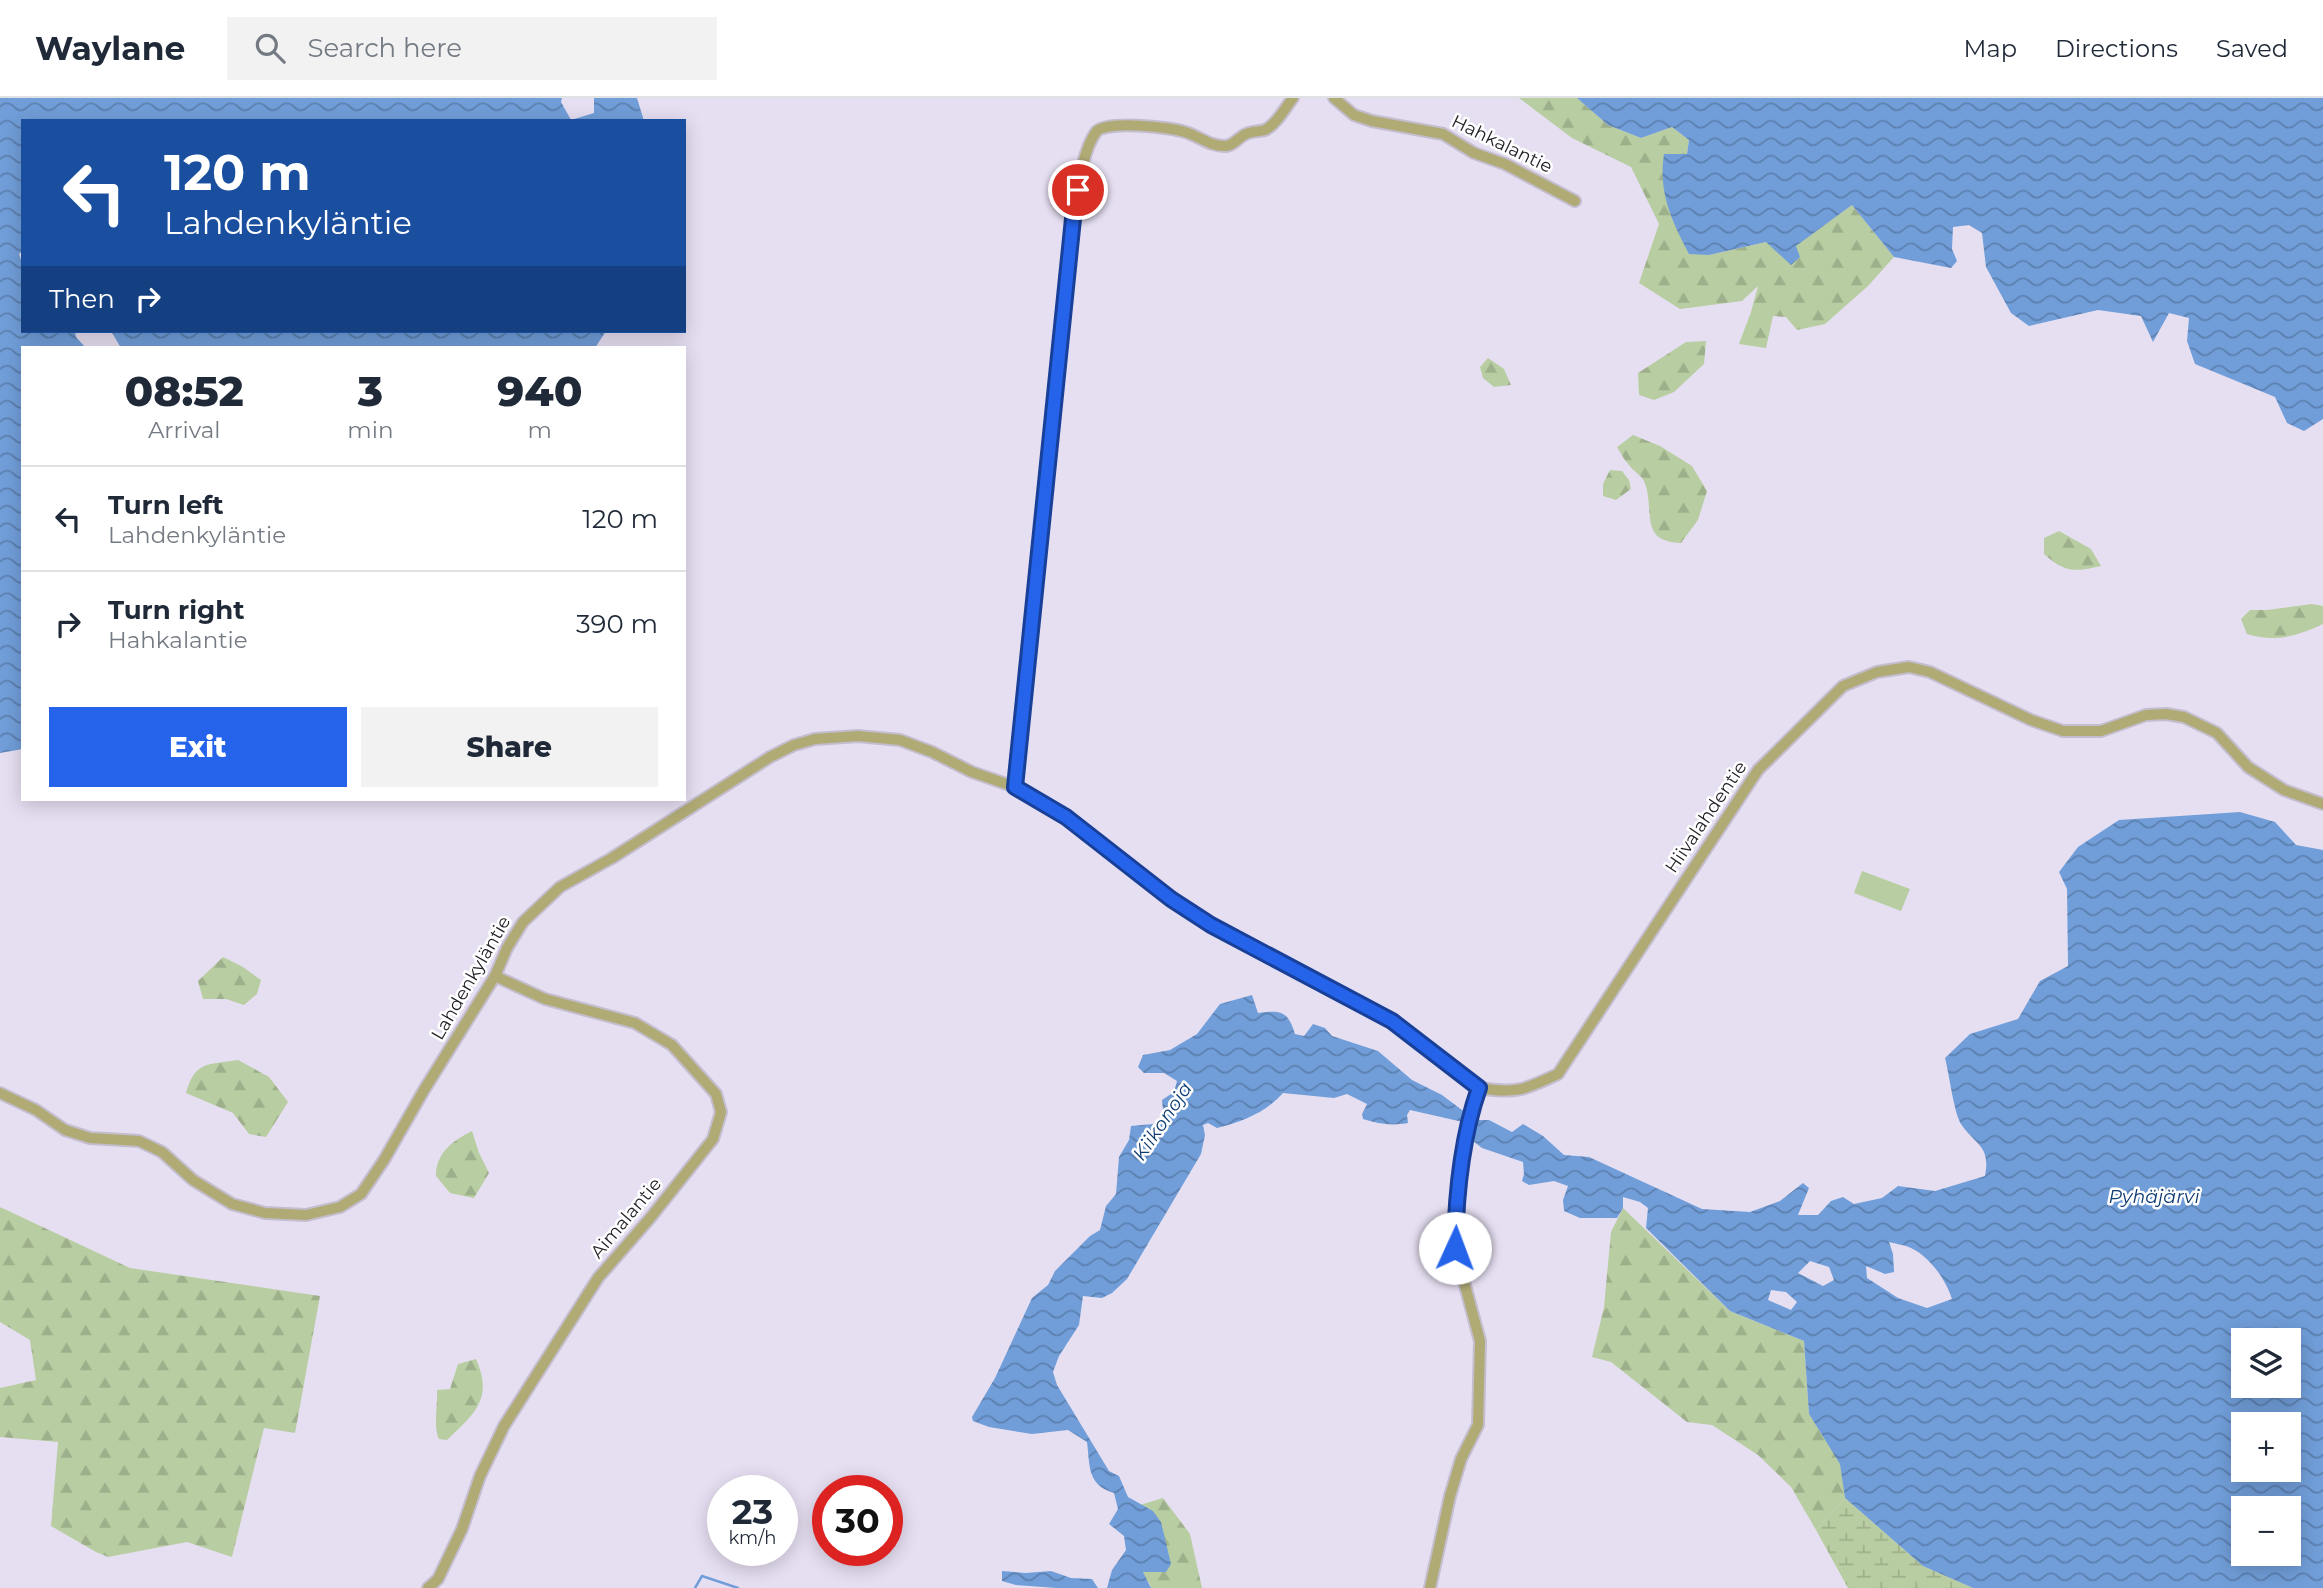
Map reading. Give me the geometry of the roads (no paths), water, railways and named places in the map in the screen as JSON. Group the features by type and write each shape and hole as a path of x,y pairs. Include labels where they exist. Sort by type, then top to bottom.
{"street":[{"path":"1015,787 1074,209 1082,170 1095,132 1100,127 1110,126 1163,128 1185,132 1213,144 1232,145 1245,134 1266,129 1274,123 1293,98"},
{"name":"Hahkalantie","path":"1334,98 1354,115 1363,118 1443,134 1474,153 1505,164 1575,201"},
{"name":"Hiivalahdentie","path":"1479,1088 1522,1091 1558,1074 1758,770 1843,686 1877,672 1909,667 1930,672 2031,720 2063,731 2101,731 2146,715 2184,716 2217,733 2248,767 2284,790 2323,804"},
{"name":"Lahdenkyläntie","path":"0,1093 36,1110 65,1130 90,1138 139,1141 162,1152 194,1180 232,1204 265,1213 306,1215 340,1207 361,1194 384,1160 495,976 507,948 523,922 560,887 612,858 770,757 794,745 815,739 858,736 900,740 972,772 1015,787 1066,817 1171,899 1211,925 1392,1021 1479,1088"},
{"name":"Aimalantie","path":"428,1588 438,1579 462,1529 480,1476 504,1426 598,1278 713,1139 721,1112 716,1094 672,1045 635,1023 545,999 495,976"},
{"path":"1430,1588 1450,1496 1461,1460 1478,1425 1480,1341 1455,1248 1462,1153 1479,1088"}],"water":[{"path":"0,98 562,98 561,102 570,119 21,119 21,333 75,333 84,346 21,346 21,749 0,753"},
{"path":"594,98 637,98 643,119 574,119 594,113"},
{"path":"1577,98 2323,98 2323,419 2304,431 2287,423 2275,397 2195,364 2187,341 2189,318 2169,313 2153,342 2141,316 2098,310 2029,326 2011,313 1986,267 1982,233 1969,225 1953,227 1952,249 1957,261 1951,268 1894,257 1852,205 1796,246 1800,257 1791,265 1766,242 1709,255 1689,254 1668,206 1663,168 1664,154 1687,154 1689,140 1672,127 1641,138 1608,125"},
{"path":"112,333 605,333 596,346 120,346"},
{"name":"Pyhäjärvi","path":"2240,812 2275,822 2296,845 2323,850 2323,1588 1973,1588 1923,1566 1845,1498 1840,1464 1809,1414 1804,1341 1730,1311 1646,1228 1648,1208 1640,1202 1623,1197 1623,1208 1617,1218 1580,1218 1564,1211 1563,1200 1568,1186 1554,1181 1529,1185 1522,1181 1523,1162 1482,1148 1473,1141 1475,1129 1463,1122 1410,1110 1407,1115 1408,1123 1374,1122 1363,1119 1362,1114 1367,1104 1347,1094 1334,1098 1283,1093 1269,1106 1245,1119 1217,1128 1208,1123 1203,1125 1205,1135 1201,1154 1127,1279 1102,1298 1083,1296 1079,1325 1059,1356 1053,1372 1057,1385 1109,1471 1119,1476 1128,1497 1153,1511 1161,1522 1171,1564 1166,1572 1143,1572 1151,1588 1107,1588 1112,1570 1126,1550 1124,1536 1109,1524 1118,1509 1114,1493 1094,1480 1087,1442 1068,1430 1032,1434 989,1427 973,1421 972,1417 995,1378 1032,1298 1048,1285 1055,1271 1090,1236 1100,1230 1106,1206 1116,1194 1119,1157 1129,1140 1131,1126 1164,1120 1162,1100 1174,1092 1177,1081 1164,1073 1144,1073 1138,1067 1143,1055 1170,1050 1197,1034 1220,1004 1252,995 1258,1013 1278,1012 1286,1016 1295,1034 1304,1036 1313,1024 1325,1028 1332,1036 1378,1051 1412,1080 1442,1095 1480,1120 1489,1120 1512,1132 1523,1124 1543,1136 1564,1155 1589,1157 1702,1209 1750,1212 1780,1201 1803,1183 1809,1188 1798,1215 1818,1215 1831,1201 1843,1197 1854,1204 1882,1198 1898,1186 1935,1191 1985,1176 1984,1151 1958,1119 1945,1058 1970,1034 2018,1019 2040,981 2068,966 2067,889 2059,872 2078,847 2119,820","holes":["1889,1242 1909,1247 1925,1257 1946,1284 1952,1299 1927,1308 1898,1298 1867,1278 1866,1266 1885,1274 1894,1272","1810,1261 1829,1267 1834,1280 1823,1286 1798,1273","1771,1290 1786,1292 1797,1302 1791,1310 1768,1300"]},
{"path":"1002,1571 1051,1571 1071,1578 1092,1579 1098,1588 1016,1585 1002,1581"}],"waterway":[{"path":"695,1588 702,1576 738,1588"}],"water label":[{"name":"Kiikonoja","path":"1162,1121"}]}
